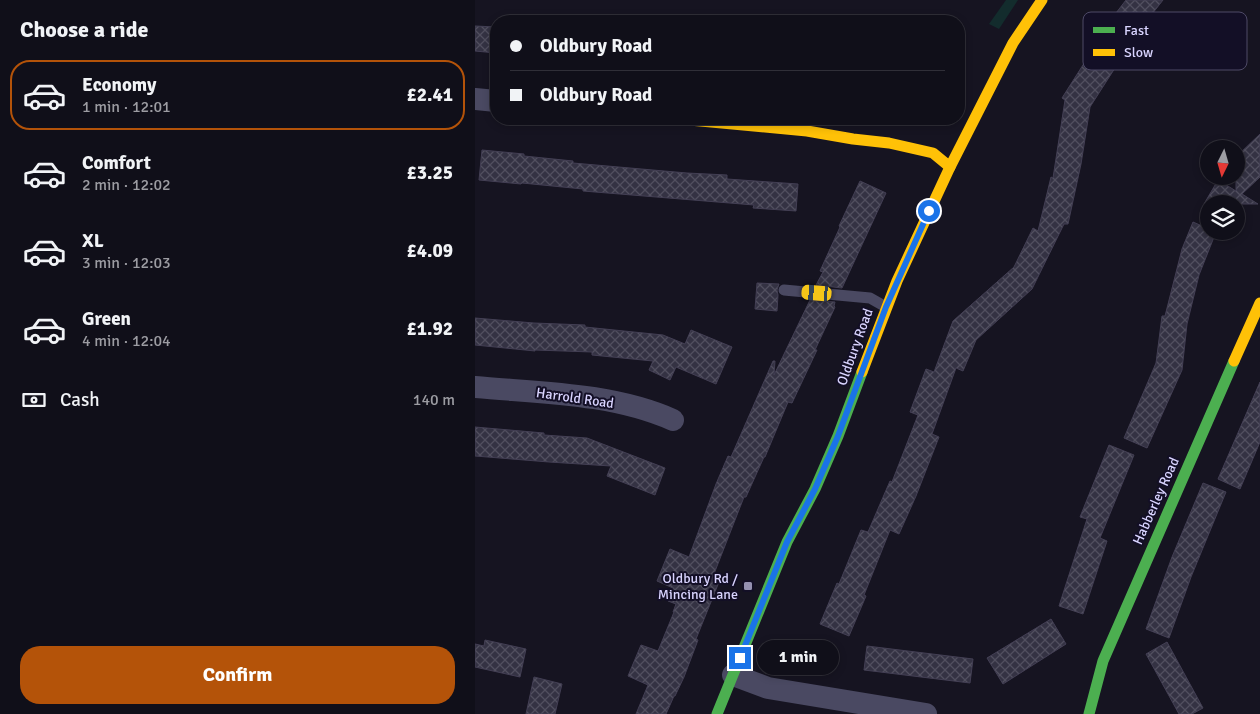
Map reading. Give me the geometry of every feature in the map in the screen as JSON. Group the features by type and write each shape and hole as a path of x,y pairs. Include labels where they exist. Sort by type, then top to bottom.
{"main road":[{"name":"Oldbury Road","path":"717,714 787,542 815,489 838,436 886,307 950,167 1013,43 1042,0"},
{"path":"743,125 807,131 889,143 933,153 950,167"},
{"name":"Habberley Road","path":"1089,714 1103,661 1260,303"}],"street":[{"path":"475,99 490,100"},
{"name":"Harrold Road","path":"475,387 592,398 655,412 673,420"},
{"path":"733,675 768,688 926,714"}],"lane":[{"path":"784,290 870,298 886,307"}],"green space":[{"path":"1006,0 1018,0 999,29 989,24"}],"building":[{"path":"1126,0 1163,0 1154,12 1117,12"},
{"path":"475,26 490,27 490,52 475,51"},
{"path":"1083,65 1083,70 1114,70 1090,107 1081,164 1068,224 1064,224 1032,289 976,340 963,371 956,368 932,434 939,437 916,496 899,534 890,530 849,636 820,624 861,530 868,532 890,481 892,482 918,415 910,412 926,369 934,372 953,321 1014,267 1033,228 1038,231 1051,177 1053,178 1065,100 1062,98"},
{"path":"1260,134 1260,177 1242,194 1244,195 1209,195 1215,185 1226,185 1236,191 1236,185 1245,185 1245,148"},
{"path":"482,150 573,161 573,163 727,175 727,179 798,184 796,211 753,208 754,205 583,191 583,189 479,180"},
{"path":"860,181 886,193 842,288 816,285 823,272 820,271 839,226"},
{"path":"1245,196 1258,204 1245,204"},
{"path":"1193,222 1200,225 1200,240 1213,240 1199,275 1187,324 1182,370 1147,448 1124,438 1156,363 1162,316 1165,316 1182,249"},
{"path":"757,283 779,284 777,290 777,311 755,309"},
{"path":"810,300 835,302 835,307 792,403 788,402 765,457 746,497 744,497 712,579 719,582 696,639 698,640 684,677 666,714 636,714 648,685 628,676 641,645 658,651 676,604 668,601 673,588 657,581 670,549 689,557 728,456 731,457 773,361 775,361 774,375"},
{"path":"475,318 585,325 585,327 663,335 685,344 691,330 732,347 716,384 676,367 670,380 649,370 653,361 592,355 592,352 535,351 475,345"},
{"path":"1260,382 1260,442 1240,489 1218,479"},
{"path":"475,427 587,438 665,468 655,495 607,476 611,466 475,456"},
{"path":"1109,445 1134,455 1100,538 1107,541 1083,614 1059,606 1087,519 1080,517"},
{"path":"1203,483 1226,492 1191,577 1169,638 1146,629 1172,557"},
{"path":"1051,619 1066,644 1003,684 987,658"},
{"path":"485,640 526,649 520,677 475,667 475,644 484,646"},
{"path":"1167,642 1203,708 1192,714 1179,714 1146,654"},
{"path":"867,646 973,659 970,683 864,670"},
{"path":"534,677 562,684 555,714 526,714"}],"traffic: fast":[{"path":"1089,714 1103,661 1234,361"},
{"path":"717,714 787,542 815,489 838,436 862,372"}],"traffic: slow":[{"path":"862,372 897,281 950,167 1013,43 1042,0"},
{"path":"743,125 807,131 889,143 933,153 950,167"},
{"path":"1234,361 1260,303"}],"place":[{"name":"Oldbury Rd / Mincing Lane","path":"748,586"}],"route":[{"path":"740,658 787,542 815,489 838,436 886,307 929,211"}]}
